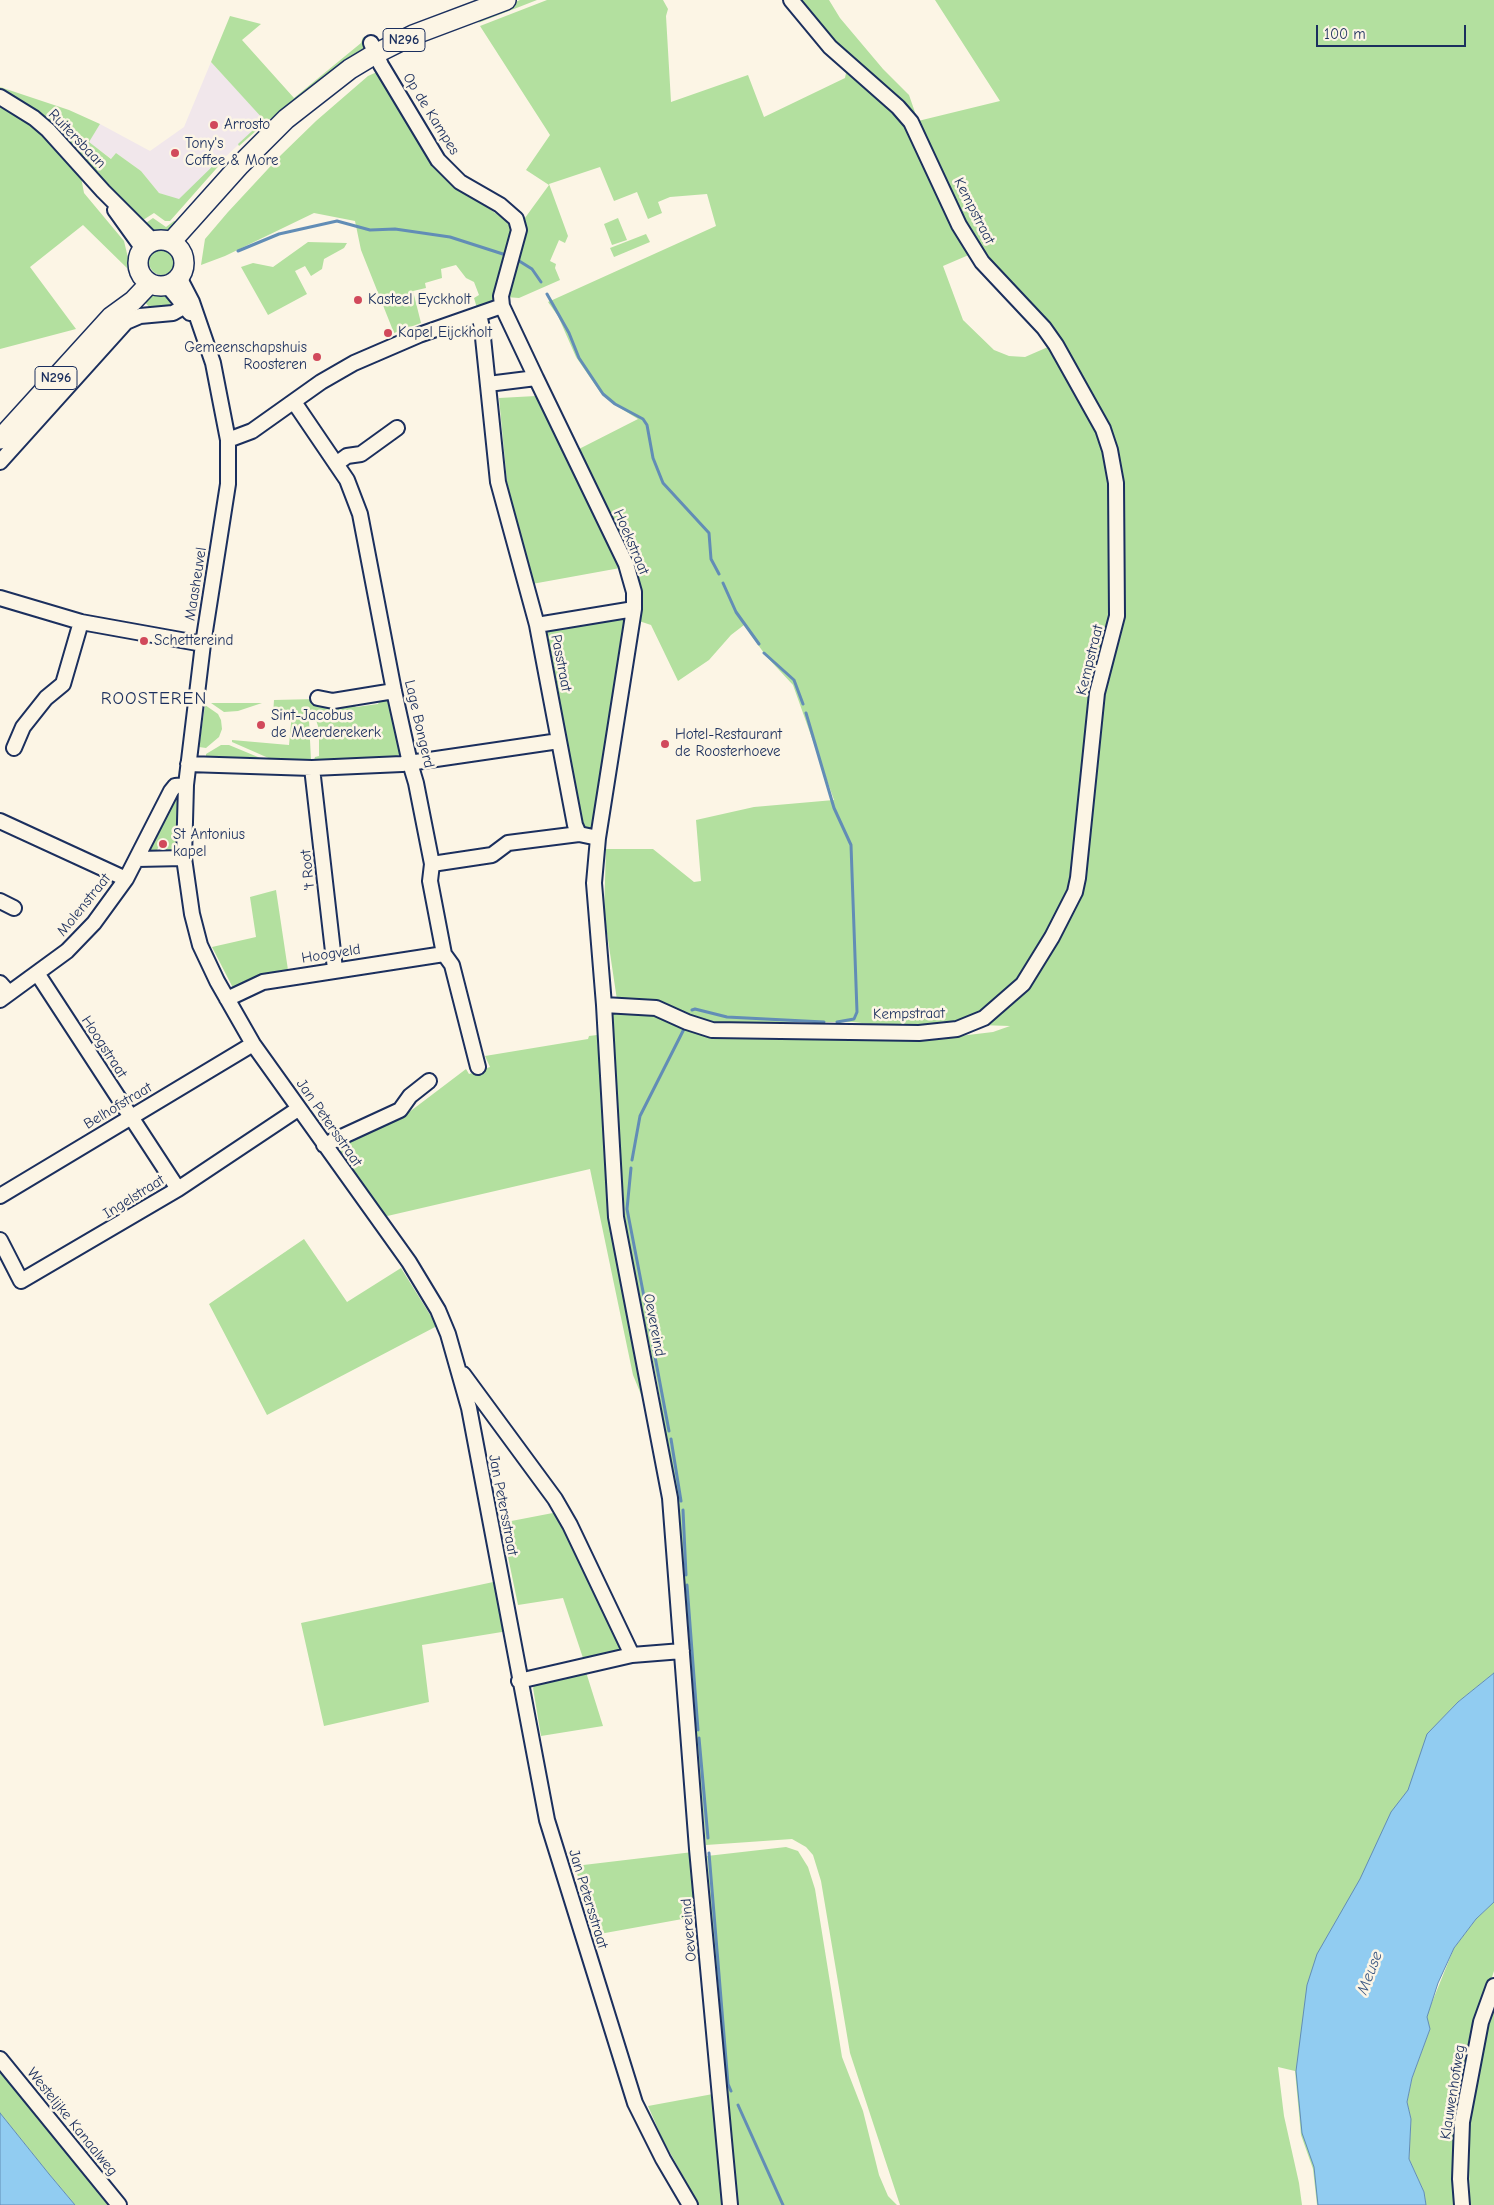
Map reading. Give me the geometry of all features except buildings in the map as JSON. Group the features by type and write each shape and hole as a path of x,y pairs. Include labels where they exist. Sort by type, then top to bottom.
{"main road":[{"name":"N296","path":"162,245 216,207 312,100 350,69 413,35 506,0"},
{"path":"162,245 184,264 160,280 138,263 162,245"},
{"name":"N296","path":"0,439 112,317 160,280"}],"street":[{"name":"Kempstraat","path":"604,1004 656,1008 687,1022 712,1030 919,1033 957,1029 984,1018 1023,984 1052,937 1075,892 1078,878 1097,694 1117,616 1116,483 1110,450 1103,429 1056,345 1044,328 982,262 960,225 915,127 898,107 830,47 792,0"},
{"name":"Op de Kampes","path":"375,54 438,160 460,182 500,205 516,220 519,230 501,296 502,306"},
{"name":"Ruitersbaan","path":"0,97 41,124 64,146 103,191 162,245"},
{"name":"Maasheuvel","path":"160,280 188,305 196,319 216,373 228,440 228,484 203,644 188,764 184,858"},
{"path":"0,462 126,322 136,316 170,314 188,305"},
{"path":"228,440 252,431 354,363 419,335 502,306"},
{"name":"Hoekstraat","path":"502,306 626,564 634,592 634,609 598,838"},
{"name":"Passtraat","path":"479,314 498,482 538,625 575,825 579,834"},
{"path":"488,384 536,378"},
{"name":"Lage Bongerd","path":"294,402 347,480 360,514 394,691 416,783 432,864 430,881 444,954 452,965 478,1067"},
{"path":"336,464 347,456 360,454 397,428"},
{"path":"0,598 80,622 203,644"},
{"path":"538,625 634,609"},
{"path":"14,748 23,727 46,698 63,684 80,622"},
{"path":"318,698 333,701 394,691"},
{"path":"188,764 312,768 410,763 559,741"},
{"name":"'t Root","path":"312,768 335,969"},
{"name":"Molenstraat","path":"3,992 36,973 67,951 94,923 126,879 171,791 176,786 186,785"},
{"path":"0,821 126,879"},
{"path":"432,864 492,855 508,843 579,834 598,838 594,883 604,1004"},
{"path":"137,859 184,858"},
{"name":"Jan Petersstraat","path":"184,858 192,914 200,945 226,999 253,1044 417,1275 438,1310 458,1368 469,1408 519,1681 547,1820 636,2103 663,2159 690,2205"},
{"path":"0,901 14,908"},
{"name":"Hoogveld","path":"226,999 263,982 335,969 444,954"},
{"name":"Hoogstraat","path":"36,973 178,1189"},
{"name":"Oevereind","path":"604,1004 616,1217 670,1498 697,1849 730,2205"},
{"name":"Belhofstraat","path":"0,1196 253,1044"},
{"path":"324,1145 400,1110 410,1096 428,1081"},
{"name":"Ingelstraat","path":"0,1240 21,1281 178,1189 298,1109"},
{"path":"458,1368 570,1525 632,1655"},
{"path":"519,1681 632,1655 682,1651"},
{"name":"Klauwenhofweg","path":"1462,2205 1460,2179 1462,2122 1482,2022 1494,1986"},
{"name":"Westelijke Kanaalweg","path":"0,2059 119,2205"}],"shaded area":[{"path":"211,62 265,120 179,200 159,193 141,171 116,153 112,159 88,142 100,124 150,151 184,127"}],"green space":[{"path":"520,0 537,0 478,23 487,14"},
{"path":"547,0 663,0 668,9 666,16 671,102 748,75 764,117 845,78 846,73 899,117 917,121 906,108 825,37 799,0 829,0 840,18 883,69 909,95 918,121 1000,101 935,0 1494,0 1494,1673 1458,1702 1427,1735 1457,1704 1494,1675 1494,1787 1400,1885 1347,2027 1342,2187 1346,2205 1317,2205 1313,2169 1301,2135 1295,2071 1278,2067 1284,2116 1302,2205 900,2205 850,2053 821,1881 813,1855 806,1847 792,1839 706,1845 677,1505 657,1381 626,1229 610,1017 613,1009 648,1012 660,1015 694,1032 705,1034 853,1035 926,1040 993,1032 1010,1026 979,1025 1014,999 1041,964 1080,892 1086,867 1100,709 1122,613 1120,478 1113,440 1107,426 1079,376 1041,316 998,272 971,254 943,266 963,320 994,350 1009,356 1025,357 1048,347 1071,383 1096,429 1103,447 1107,468 1113,622 1095,689 1091,712 1076,873 1072,892 1036,959 1017,987 1001,1000 962,1024 915,1029 853,1022 709,1022 694,1019 661,1005 617,1000 604,913 606,849 653,849 694,882 701,881 696,820 754,807 834,800 793,685 766,656 744,625 731,635 709,660 678,681 651,625 639,621 637,575 579,449 638,419 612,403 600,392 576,357 558,316 548,302 716,226 707,194 670,197 658,202 662,213 648,219 637,192 614,201 600,167 549,184 568,236 565,243 559,240 550,261 556,264 555,268 560,280 519,298 506,297 523,231 522,222 549,185 526,170 550,135 480,26"},
{"path":"230,16 261,24 242,40 294,98 361,43 363,37 367,42 364,52 266,122 239,146 238,144 264,120 211,62"},
{"path":"377,72 408,125 436,166 470,195 512,225 511,243 493,302 477,308 474,298 479,295 474,282 466,278 456,265 441,269 442,278 425,283 426,288 413,291 421,323 394,333 361,250 355,221 314,213 225,256 201,265 205,239 228,212 280,156 316,121 368,76"},
{"path":"0,87 69,110 100,124 89,142 111,159 116,153 141,171 159,193 179,199 220,159 223,161 170,221 165,221 154,213 140,222 63,136 0,90"},
{"path":"0,103 32,124 60,151 81,177 84,193 124,241 129,262 128,269 83,225 30,267 76,329 0,349"},
{"path":"153,218 166,227 174,221 179,221 165,234 147,229 143,225"},
{"path":"618,218 627,240 612,245 604,224"},
{"path":"646,234 650,242 614,257 610,248"},
{"path":"308,242 347,243 344,248 324,259 322,269 311,276 305,266 295,271 307,294 268,315 241,267 253,263 273,267"},
{"path":"162,249 171,253 175,262 171,271 162,275 153,271 149,262 153,253"},
{"path":"155,290 162,290 172,299 169,308 152,310 141,298"},
{"path":"536,396 542,400 620,568 532,584 507,482 499,398"},
{"path":"622,615 627,618 595,823 592,829 586,830 583,828 546,651 547,628"},
{"path":"391,695 403,753 394,757 359,758 355,762 314,760 315,757 319,756 319,729 316,720 309,720 311,760 273,760 232,742 232,740 289,745 292,713 278,711 278,716 273,715 274,700 317,699 351,702 356,707 378,704 382,697"},
{"path":"211,703 262,703 238,711 224,712"},
{"path":"205,705 218,714 222,729 219,737 206,748 199,747"},
{"path":"221,745 229,745 270,762 206,759 206,754"},
{"path":"179,789 178,849 165,850 167,841 161,840 156,853 149,853 147,851"},
{"path":"276,890 288,970 259,976 233,988 212,947 256,937 250,897"},
{"path":"597,1035 611,1222 651,1419 633,1375 590,1169 383,1217 337,1149 404,1116 466,1069 469,1074 490,1067 485,1056 588,1039 589,1036"},
{"path":"304,1239 347,1302 401,1268 437,1326 267,1415 209,1304"},
{"path":"558,1512 628,1655 585,1664 563,1598 518,1605 501,1523"},
{"path":"498,1581 508,1631 422,1645 429,1702 324,1726 301,1623"},
{"path":"586,1672 603,1726 541,1736 533,1688 536,1683"},
{"path":"786,1847 798,1851 808,1867 815,1889 842,2057 863,2111 879,2175 888,2196 897,2205 735,2205 724,2089 707,1856"},
{"path":"693,1852 699,1916 594,1935 575,1866"},
{"path":"1494,1902 1494,1971 1479,2016 1457,2205 1426,2205 1424,2192 1409,2159 1411,2119 1407,2102 1412,2078 1430,2029 1426,2017 1454,1948 1476,1919"},
{"path":"1494,2002 1494,2205 1470,2205 1468,2132 1471,2099 1476,2067"},
{"path":"0,2065 114,2205 75,2205 49,2174 0,2113"},
{"path":"713,2094 725,2205 699,2205 662,2138 648,2106"}],"water":[{"name":"Meuse","path":"1494,1673 1494,1902 1476,1919 1454,1948 1438,1983 1427,2017 1430,2029 1412,2078 1407,2102 1411,2119 1409,2159 1424,2192 1426,2205 1318,2205 1314,2167 1302,2133 1296,2071 1307,1985 1317,1954 1360,1879 1391,1812 1408,1790 1427,1734 1458,1702"},
{"path":"0,2113 49,2174 75,2205 0,2205"}],"waterway":[{"path":"238,251 279,234 337,221 370,230 395,229 450,237 506,255"},
{"path":"516,259 532,269 541,282"},
{"path":"547,294 569,333 579,358 603,394 615,404 643,419 647,425 653,458 663,483 709,533 711,559 719,574"},
{"path":"723,583 736,612 759,644"},
{"path":"764,653 794,680 803,704"},
{"path":"806,713 834,808 851,845 857,1012 854,1019 837,1022"},
{"path":"692,1010 695,1009 727,1017 824,1022"},
{"path":"632,1160 640,1116 684,1029"},
{"path":"631,1168 627,1209 652,1338"},
{"path":"653,1346 669,1431"},
{"path":"671,1439 681,1501"},
{"path":"683,1510 686,1575"},
{"path":"687,1585 698,1730"},
{"path":"699,1738 708,1838"},
{"path":"709,1853 728,2084 731,2091"},
{"path":"738,2105 783,2205"}],"place":[{"name":"Arrosto","path":"214,125"},
{"name":"Tony's Coffee & More","path":"175,153"},
{"name":"Kasteel Eyckholt","path":"358,300"},
{"name":"Kapel Eijckholt","path":"388,333"},
{"name":"Gemeenschapshuis Roosteren","path":"317,357"},
{"name":"Schettereind","path":"144,641"},
{"name":"Sint-Jacobus de Meerderekerk","path":"261,725"},
{"name":"Hotel-Restaurant de Roosterhoeve","path":"665,744"},
{"name":"St Antonius kapel","path":"163,844"}],"district":[{"name":"ROOSTEREN","path":"154,699"}]}
